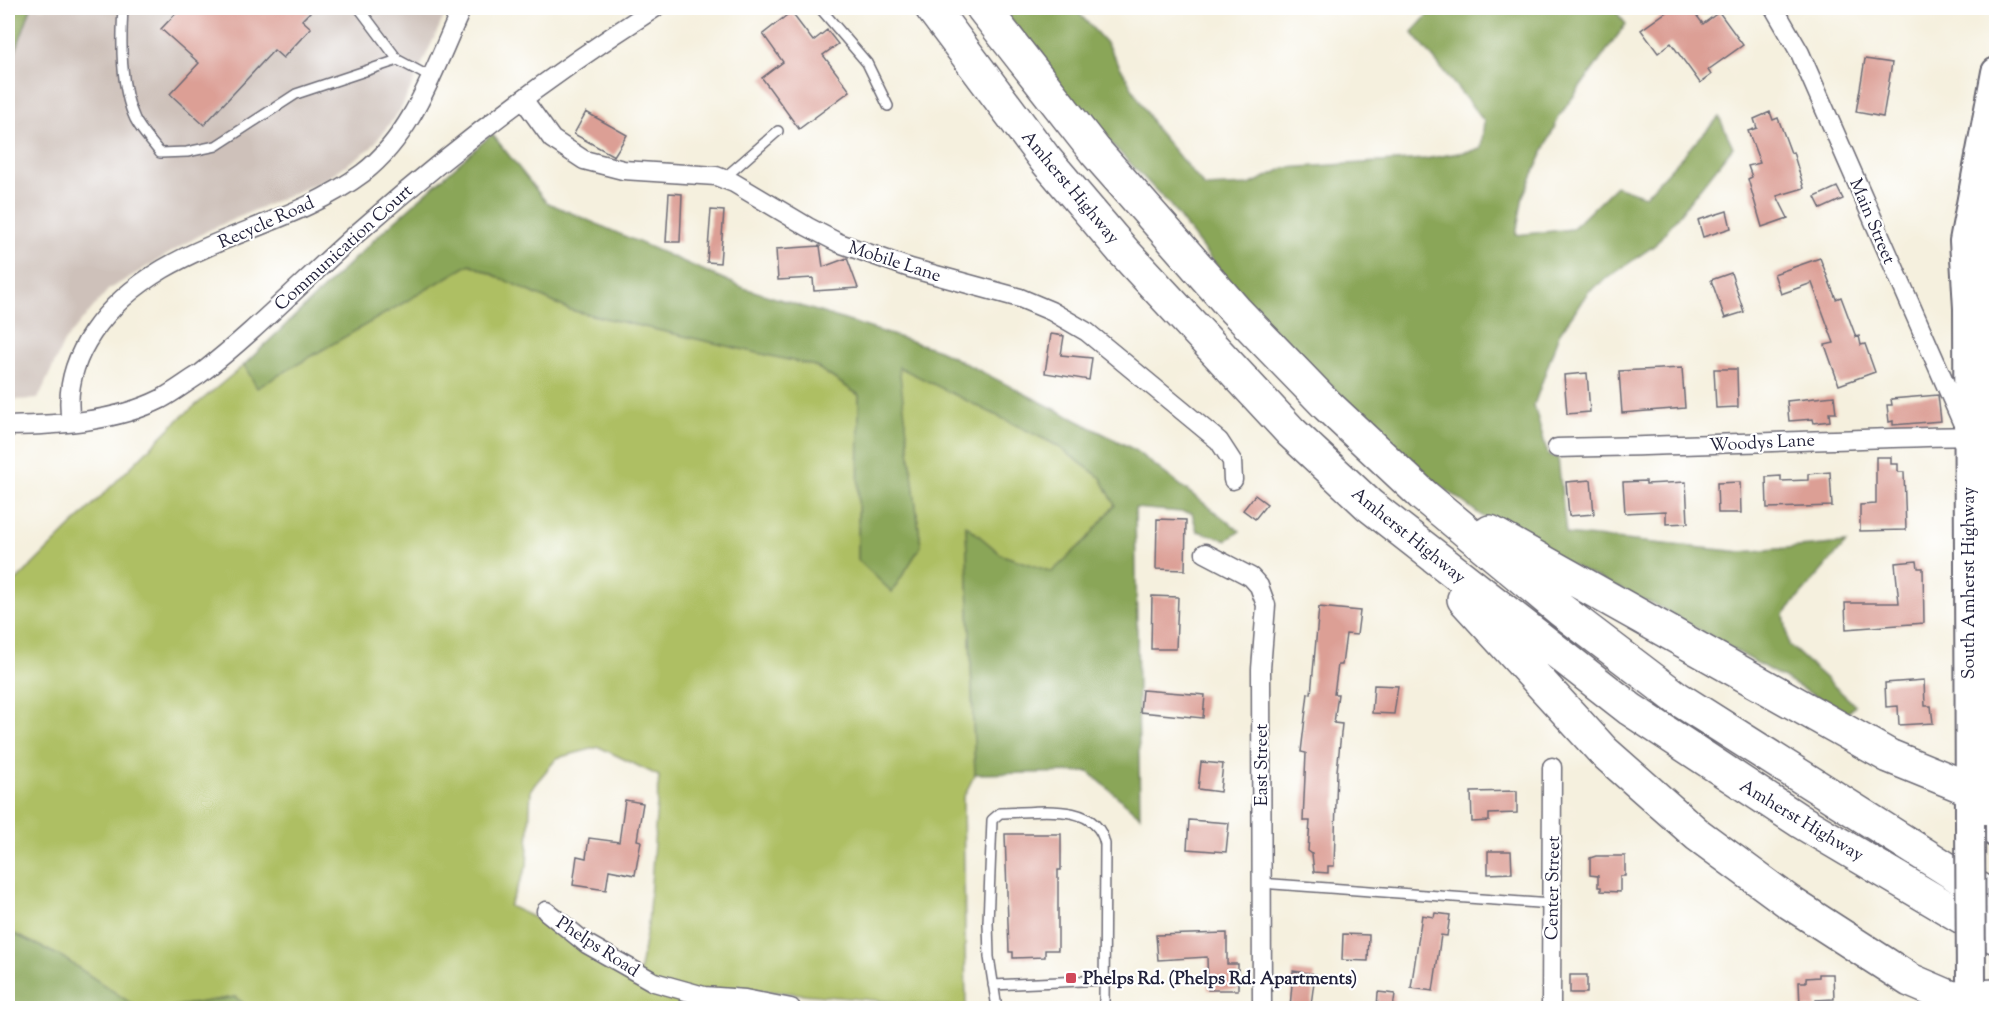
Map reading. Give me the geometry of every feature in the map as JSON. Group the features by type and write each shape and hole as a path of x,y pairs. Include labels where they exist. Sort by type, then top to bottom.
{"highway":[{"name":"Amherst Highway","path":"932,8 1045,159 1124,252 1291,432 1369,505 1630,709 1800,821 1996,937"},
{"name":"Amherst Highway","path":"983,8 1087,142 1228,301 1327,405 1424,496 1498,558 1677,698 1996,900"},
{"path":"1984,443 1993,478 1996,596"},
{"path":"1374,448 1484,528 1889,756 1983,791"},
{"path":"1369,505 1456,590 1603,751 1698,835 1789,902 1910,980 1952,998 1977,996"}],"main road":[{"name":"South Amherst Highway","path":"1984,443 1968,308 1964,241 1996,72"},
{"name":"South Amherst Highway","path":"1977,996 1983,829 1984,443 1993,263 1979,160"}],"street":[{"name":"Recycle Road","path":"71,422 69,388 74,368 82,348 117,305 140,284 184,258 275,221 363,173 397,139 411,117 462,8"},
{"name":"Communication Court","path":"8,426 71,422 124,412 160,399 200,375 402,194 522,99 593,48 655,8"},
{"name":"Main Street","path":"1774,8 1800,53 1984,443"},
{"name":"Mobile Lane","path":"522,99 552,139 584,160 623,170 723,178 839,243 910,268 1020,298 1051,311 1078,326 1219,441 1232,461 1233,480"},
{"name":"Woodys Lane","path":"1557,448 1984,443"},
{"name":"East Street","path":"1205,553 1251,577 1259,586 1266,605 1262,669 1260,882 1262,1008"},
{"name":"Center Street","path":"1551,1008 1552,767"},
{"name":"Phelps Road","path":"546,911 587,944 654,982 704,996 745,999 791,1008"}],"lane":[{"path":"123,8 121,49 130,100 135,119 160,153 186,152 216,146 296,94 398,60"},
{"path":"359,8 398,60 430,76"},
{"path":"820,8 867,63 888,106"},
{"path":"723,178 778,131"},
{"path":"997,1008 988,923 990,829 995,816 1000,813 1079,814 1092,821 1102,833 1106,852 1104,1008"},
{"path":"1260,882 1551,904"},
{"path":"993,986 1104,980"}],"shaded area":[{"path":"31,8 448,8 401,109 371,148 324,180 207,231 108,290 64,342 38,399 11,400 8,397 8,73"}],"green space":[{"path":"8,8 31,8 8,73"},
{"path":"1002,8 1074,8 1107,44 1156,129 1205,187 1249,185 1285,168 1425,159 1481,149 1484,121 1412,32 1434,8 1613,8 1626,24 1560,115 1523,196 1516,235 1572,229 1616,186 1645,196 1719,117 1733,147 1655,245 1589,291 1559,334 1534,405 1548,455 1558,458 1566,534 1742,552 1846,543 1784,614 1789,645 1855,705 1846,714 1663,609 1554,557 1489,521 1415,467 1241,299 1170,205 1066,96"},
{"path":"492,134 546,202 744,288 939,350 1133,449 1240,531 1227,540 1197,531 1192,513 1135,508 1140,816 1089,772 975,774 966,525 1002,555 1052,572 1087,539 1115,505 1101,478 1056,445 899,367 921,546 892,592 858,560 859,395 815,366 570,310 470,264 257,388 244,365 379,235"},
{"path":"470,264 570,310 815,366 859,395 858,560 921,546 898,366 1056,445 1101,478 1115,505 1087,539 1052,572 1002,555 966,526 975,774 963,798 966,1008 731,988 730,1008 250,1008 235,997 165,1008 138,1008 62,957 8,931 8,589 179,419 244,365 258,387","holes":["599,747 659,776 648,924 637,986 541,921 509,906 527,866 531,789 557,758"]},
{"path":"8,931 62,957 138,1008 8,1008"},
{"path":"235,997 250,1008 165,1008"}],"building":[{"path":"181,8 314,8 302,20 311,28 283,58 274,50 204,125 170,94 199,63 161,29"},
{"path":"1672,8 1691,8 1703,24 1719,12 1743,45 1708,70 1711,75 1700,83 1671,43 1658,53 1641,30"},
{"path":"791,12 813,41 827,30 838,44 823,55 850,91 799,129 762,78 783,62 763,34"},
{"path":"1865,59 1892,63 1883,117 1856,112"},
{"path":"586,112 627,135 614,156 574,134"},
{"path":"1770,112 1773,120 1778,118 1791,153 1793,152 1804,188 1777,196 1788,218 1762,227 1748,179 1752,177 1748,166 1760,163 1748,131 1757,128 1754,119"},
{"path":"1837,187 1843,199 1821,209 1815,197"},
{"path":"669,193 682,194 680,242 666,242"},
{"path":"711,210 724,211 720,263 707,262"},
{"path":"1727,211 1731,228 1703,237 1698,220"},
{"path":"820,246 823,267 847,258 858,288 814,291 813,278 778,280 776,249"},
{"path":"1820,258 1836,299 1841,297 1856,337 1859,336 1861,345 1865,344 1875,372 1839,385 1825,345 1834,343 1812,283 1781,294 1774,274"},
{"path":"1731,273 1744,312 1725,318 1711,280"},
{"path":"1051,334 1064,336 1061,355 1092,358 1089,380 1045,373"},
{"path":"1682,368 1685,408 1622,413 1619,371"},
{"path":"1714,369 1737,369 1738,407 1716,408"},
{"path":"1587,373 1590,412 1567,414 1564,375"},
{"path":"1938,395 1941,421 1893,425 1893,421 1889,422 1887,405 1892,405 1891,399"},
{"path":"1834,396 1836,413 1829,413 1830,421 1814,423 1813,419 1789,421 1787,401"},
{"path":"1876,457 1891,457 1891,464 1898,464 1898,472 1904,472 1906,530 1860,531 1860,505 1876,504"},
{"path":"1830,472 1832,506 1767,508 1766,477 1781,476 1781,481 1808,480 1808,474"},
{"path":"1591,480 1594,514 1569,516 1566,482"},
{"path":"1646,481 1646,484 1686,482 1688,523 1666,524 1666,511 1625,513 1623,482"},
{"path":"1740,482 1741,513 1718,513 1717,483"},
{"path":"1255,495 1267,504 1255,519 1243,510"},
{"path":"1157,519 1186,520 1185,570 1156,569"},
{"path":"1917,561 1918,568 1923,568 1924,623 1846,629 1845,603 1899,603 1895,563"},
{"path":"1152,596 1178,597 1176,649 1151,649"},
{"path":"1319,607 1360,611 1357,635 1346,634 1342,665 1338,665 1334,694 1338,694 1334,723 1342,724 1337,771 1334,866 1328,866 1328,873 1314,872 1312,854 1308,851 1310,821 1303,821 1306,753 1301,752 1308,693 1311,694"},
{"path":"1924,680 1925,706 1931,706 1933,723 1899,725 1898,706 1886,707 1885,683"},
{"path":"1374,685 1398,686 1394,714 1372,713"},
{"path":"1142,690 1205,695 1203,718 1140,712"},
{"path":"1201,762 1223,764 1220,792 1198,789"},
{"path":"1517,791 1517,813 1489,814 1489,821 1472,822 1471,792"},
{"path":"625,800 643,803 637,840 641,841 635,875 609,870 606,890 573,885 577,856 586,858 589,838 619,842"},
{"path":"1189,820 1229,823 1226,852 1187,849"},
{"path":"1005,834 1061,834 1061,870 1058,870 1058,950 1045,950 1045,957 1013,958 1013,952 1009,952"},
{"path":"1488,851 1511,851 1512,873 1488,874"},
{"path":"1625,856 1625,876 1620,876 1620,892 1601,891 1601,887 1598,887 1598,876 1590,875 1590,858"},
{"path":"1435,913 1450,915 1447,936 1441,935 1433,991 1411,988 1422,915 1434,917"},
{"path":"1227,933 1227,964 1238,964 1238,990 1208,990 1207,957 1158,960 1156,935"},
{"path":"1343,934 1369,935 1368,961 1342,960"},
{"path":"1293,971 1315,974 1311,1005 1307,1005 1307,1008 1290,1008"},
{"path":"1819,974 1833,974 1834,999 1816,1000 1816,1008 1800,1008 1799,982 1806,982 1806,978 1819,977"},
{"path":"1570,975 1587,975 1587,993 1570,993"},
{"path":"1378,992 1395,994 1393,1008 1377,1008"}],"place":[{"name":"Phelps Rd. (Phelps Rd. Apartments)","path":"1071,978"}]}
